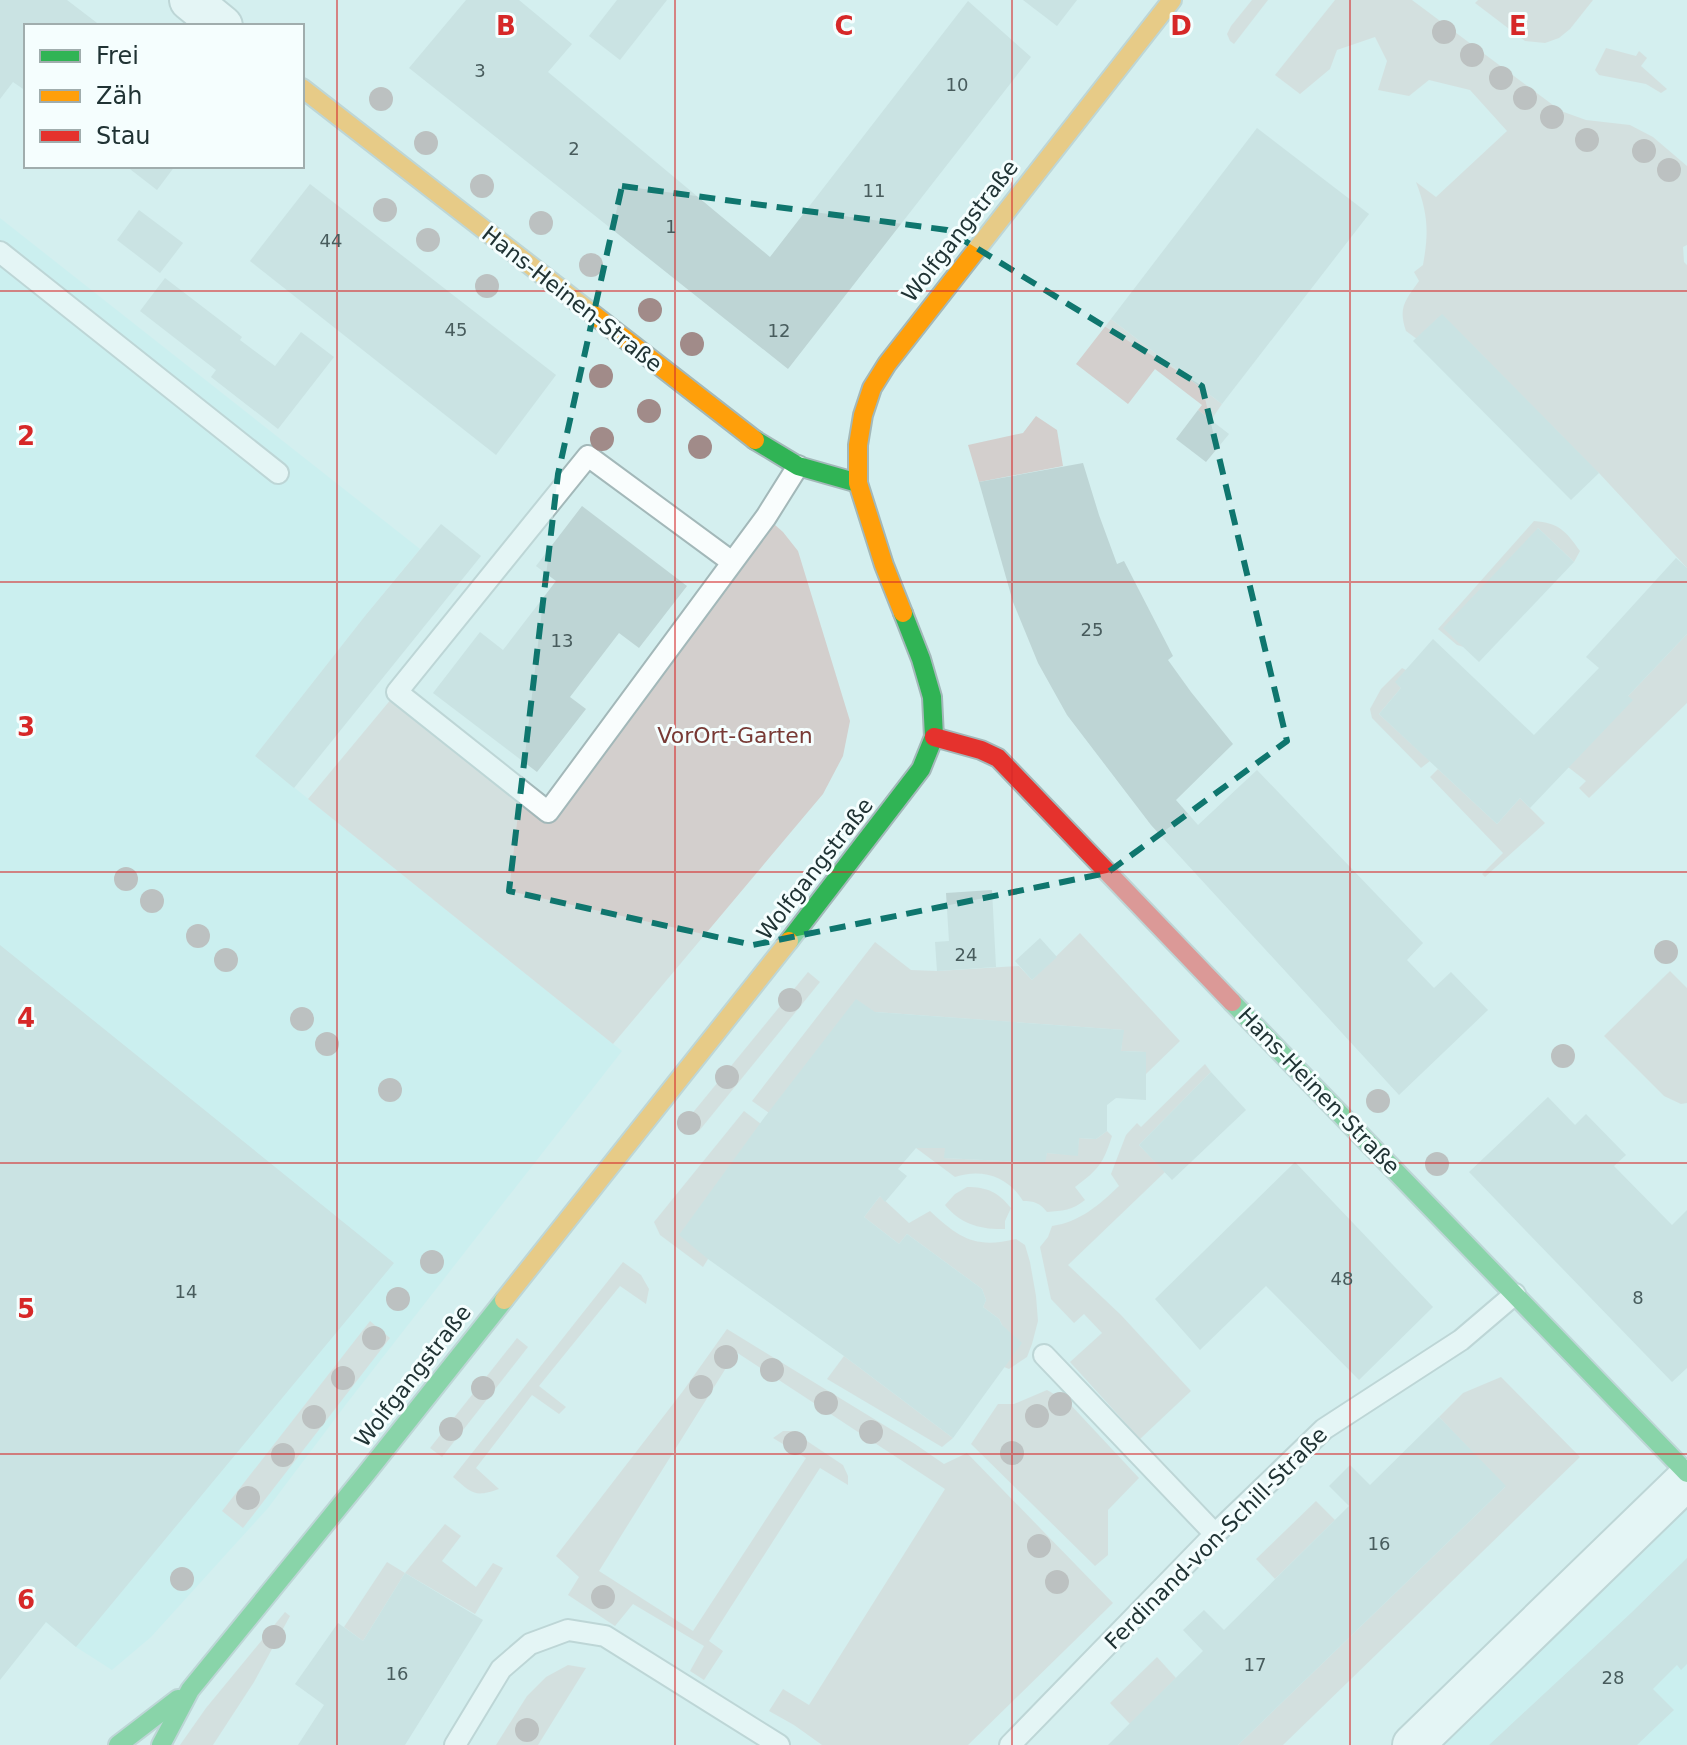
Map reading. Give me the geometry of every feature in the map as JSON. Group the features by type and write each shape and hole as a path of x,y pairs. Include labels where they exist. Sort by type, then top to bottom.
{"main road":[{"name":"Wolfgangstraße","path":"161,1745 190,1690 857,856 921,769 934,737 932,697 858,483 858,445 863,415 872,388 887,364 1172,0"},
{"name":"Hans-Heinen-Straße","path":"304,90 766,448 798,466 858,483"},
{"name":"Hans-Heinen-Straße","path":"934,737 998,758 1021,780 1687,1476"},
{"name":"Wolfgangstraße","path":"118,1745 190,1690"}],"street":[{"path":"1413,1745 1687,1476"}],"lane":[{"path":"0,252 278,473"},
{"path":"732,562 588,456 397,692 548,812 766,517 798,466"},
{"name":"Ferdinand-von-Schill-Straße","path":"1010,1745 1215,1534 1324,1429 1461,1340 1515,1294"},
{"path":"1044,1355 1215,1534"},
{"path":"455,1745 501,1669 530,1644 568,1630 605,1636 779,1745"}],"highlighted area":[{"path":"622,186 947,230 1202,386 1287,741 1107,873 753,945 509,891 558,474"}],"shaded area":[{"path":"0,218 420,549 255,756 622,1051 268,1508 151,1637 112,1670 76,1647 0,1584"},
{"path":"1687,1464 1687,1745 1407,1745"}],"green space":[{"path":"1252,0 1268,0 1234,44 1227,34"},
{"path":"1335,0 1412,0 1561,111 1586,120 1630,125 1653,137 1687,166 1687,245 1683,247 1687,265 1687,568 1599,473 1406,331 1403,310 1419,281 1414,272 1423,265 1426,242 1425,213 1416,182 1436,197 1507,131 1470,90 1429,80 1409,96 1378,90 1387,61 1375,37 1337,50 1330,69 1300,94 1275,75"},
{"path":"1478,0 1593,0 1570,29 1559,38 1545,43 1525,41 1475,3"},
{"path":"1606,48 1636,56 1639,51 1647,58 1641,66 1667,89 1661,93 1646,84 1599,75 1595,70"},
{"path":"1111,319 1222,404 1211,420 1198,410 1202,405 1155,369 1128,404 1076,364"},
{"path":"1036,416 1057,430 1063,466 979,482 968,445 1023,433"},
{"name":"VorOrt-Garten","path":"766,517 798,551 850,721 843,756 823,794 613,1044 308,799 397,692 548,811"},
{"path":"1534,521 1556,526 1566,533 1580,551 1574,562 1538,528 1464,647 1457,645 1438,629"},
{"path":"1687,634 1687,703 1589,798 1579,788 1586,781 1568,767 1628,696"},
{"path":"1402,668 1406,670 1396,682 1401,688 1379,714 1430,761 1421,768 1372,718 1370,709 1381,689"},
{"path":"1438,769 1497,824 1520,798 1545,823 1485,877 1482,874 1503,853 1430,777"},
{"path":"1080,933 1180,1041 1146,1074 1145,1052 1121,1051 1123,1030 875,1012 769,1113 752,1101 875,942 911,970 1019,966 1032,980"},
{"path":"1670,971 1687,988 1687,1103 1681,1104 1664,1096 1604,1036"},
{"path":"808,972 820,982 699,1131 686,1121"},
{"path":"1205,1064 1211,1072 1139,1145 1165,1172 1068,1265 1121,1315 1191,1391 1140,1439 1070,1362 1102,1333 1084,1314 1074,1323 1051,1299 1040,1247 1052,1226 1080,1217 1119,1186 1111,1174 1126,1135 1137,1123 1141,1127"},
{"path":"744,1111 761,1124 703,1267 660,1235 654,1222"},
{"path":"1107,1131 1112,1136 1103,1160 1075,1187 1085,1200 1072,1208 1052,1212 1047,1212 1036,1203 1023,1201 1010,1185 993,1176 974,1173 955,1177 916,1148 945,1148 945,1158 1044,1163 1047,1153 1077,1155 1079,1138 1096,1139"},
{"path":"967,1187 997,1194 1011,1208 1005,1229 972,1224 951,1212 945,1205"},
{"path":"880,1196 909,1223 930,1211 968,1239 989,1243 1016,1239 1025,1245 1038,1321 1027,1357 1009,1369 1004,1367 1002,1325 983,1307 986,1300 982,1289 907,1234 899,1244 864,1217"},
{"path":"623,1262 641,1275 649,1289 646,1304 620,1286 539,1386 566,1407 559,1414 532,1395 476,1468 499,1489 484,1493 469,1490 453,1477"},
{"path":"370,1321 390,1338 243,1528 222,1511"},
{"path":"727,1329 944,1464 967,1453 1113,1603 968,1745 822,1745 769,1711 783,1689 809,1705 945,1489 736,1352 599,1571 693,1631 806,1458 773,1438 783,1431 792,1431 843,1465 848,1485 820,1468 709,1641 723,1651 704,1680 690,1671 704,1646 633,1604 615,1626 568,1595 579,1577 556,1556"},
{"path":"517,1338 528,1347 442,1457 430,1448"},
{"path":"844,1356 953,1438 942,1447 827,1379"},
{"path":"1501,1377 1580,1457 1283,1745 1238,1745 1505,1487 1439,1417 1463,1393"},
{"path":"1047,1390 1068,1402 1139,1478 1108,1510 1108,1555 1095,1566 971,1444 998,1404 1014,1404"},
{"path":"1316,1501 1335,1520 1275,1579 1256,1559"},
{"path":"445,1524 461,1536 442,1561 476,1587 493,1563 503,1568 475,1614 405,1573"},
{"path":"387,1562 405,1573 363,1641 344,1627"},
{"path":"285,1612 290,1616 254,1682 213,1745 180,1745 206,1708"},
{"path":"1157,1657 1176,1678 1130,1724 1110,1703"},
{"path":"568,1665 586,1668 538,1745 496,1745 527,1696 546,1677"}],"building":[{"path":"0,0 67,0 98,24 24,24 24,90 13,82 0,99"},
{"path":"466,0 519,0 572,44 548,72 770,257 968,1 1031,57 788,369 409,68"},
{"path":"617,0 667,0 620,60 589,36"},
{"path":"1023,0 1077,0 1057,26"},
{"path":"1257,128 1369,214 1222,404 1111,319"},
{"path":"129,168 174,168 157,190"},
{"path":"310,184 556,375 496,455 250,261"},
{"path":"139,210 183,243 160,273 117,240"},
{"path":"165,278 275,366 301,332 334,357 278,429 211,377 216,370 140,311"},
{"path":"1442,314 1599,473 1571,500 1413,341"},
{"path":"1198,410 1229,434 1206,462 1176,439"},
{"path":"1083,463 1117,564 1124,561 1173,656 1168,660 1233,744 1176,800 1198,825 1257,770 1423,943 1407,960 1434,988 1451,972 1488,1010 1399,1095 1151,825 1067,715 1038,663 1013,602 979,482"},
{"path":"582,506 687,586 639,648 619,633 570,697 586,709 537,772 433,693 480,632 503,650 556,581 536,566"},
{"path":"441,524 481,556 294,788 255,756"},
{"path":"1538,528 1574,562 1479,662 1443,628"},
{"path":"1676,558 1687,568 1687,634 1628,696 1633,700 1530,808 1520,798 1497,824 1379,714 1401,688 1395,682 1433,639 1534,735 1599,668 1586,657"},
{"path":"992,890 996,967 937,971 935,942 949,941 946,893"},
{"path":"1040,938 1057,957 1032,980 1015,961"},
{"path":"0,945 394,1263 76,1647 46,1622 0,1680"},
{"path":"856,999 875,1012 1124,1030 1121,1051 1146,1052 1146,1100 1116,1098 1107,1105 1107,1131 1096,1139 1079,1138 1078,1156 1047,1153 1045,1163 944,1158 945,1148 916,1148 898,1169 907,1176 885,1202 880,1196 864,1217 899,1244 907,1234 982,1289 986,1300 983,1307 1022,1343 953,1438 679,1235"},
{"path":"1211,1072 1246,1110 1172,1180 1139,1145"},
{"path":"1548,1097 1575,1125 1586,1114 1626,1155 1614,1166 1672,1225 1687,1210 1687,1368 1672,1382 1469,1172"},
{"path":"1295,1162 1433,1307 1359,1380 1266,1286 1200,1350 1155,1299"},
{"path":"1439,1417 1506,1486 1238,1745 1108,1745 1203,1651 1183,1630 1204,1610 1224,1630 1349,1506 1329,1486 1350,1465 1370,1485"},
{"path":"1687,1558 1687,1664 1681,1670 1677,1665 1653,1689 1674,1710 1637,1745 1489,1745 1631,1613"},
{"path":"405,1573 483,1620 405,1745 298,1745 324,1705 295,1684 338,1623 363,1641"}],"traffic: fast":[{"path":"755,440 798,466 858,483"},
{"path":"789,941 921,769 934,737 932,697 903,613"},
{"path":"1232,1002 1687,1473"},
{"path":"161,1745 190,1690 504,1300"},
{"path":"118,1745 178,1699"}],"traffic: slow":[{"path":"903,613 858,483 858,445 872,388 887,364 1172,0"},
{"path":"304,90 755,440"},
{"path":"504,1300 789,941"}],"traffic: jam":[{"path":"934,737 998,758 1232,1002"}]}
